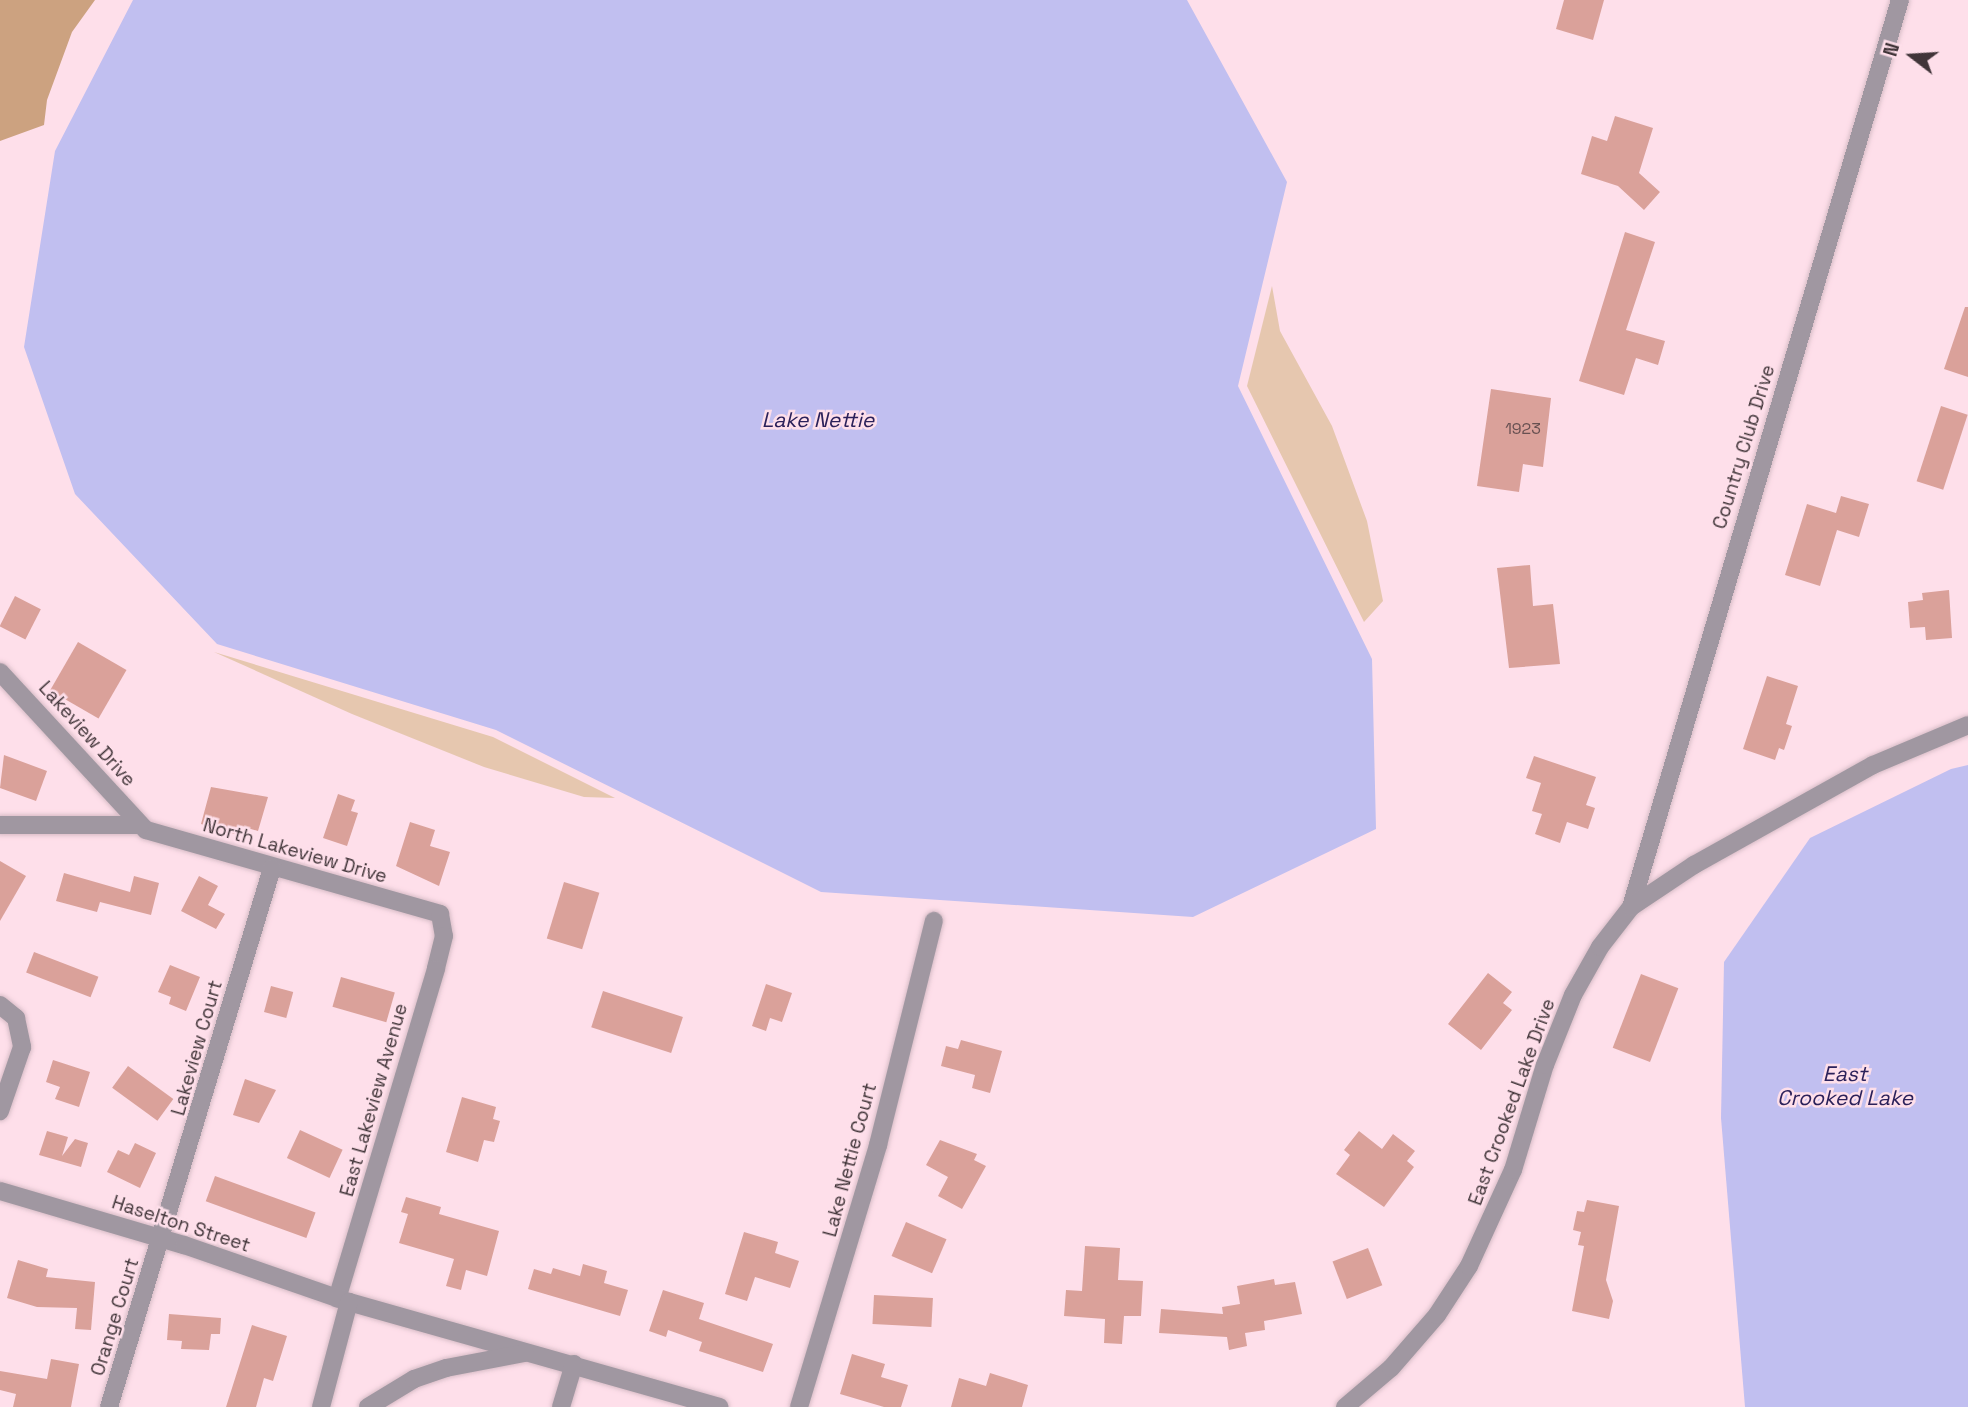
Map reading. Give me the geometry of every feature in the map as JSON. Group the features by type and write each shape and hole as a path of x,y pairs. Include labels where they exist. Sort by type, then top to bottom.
{"street":[{"name":"Country Club Drive","path":"1631,907 1900,0"},
{"name":"Lakeview Drive","path":"0,672 140,825"},
{"name":"East Crooked Lake Drive","path":"1345,1407 1391,1368 1437,1315 1469,1266 1513,1170 1545,1065 1573,995 1600,947 1631,907 1694,865 1873,765 1968,725"},
{"path":"0,825 140,825"},
{"name":"North Lakeview Drive","path":"140,825 272,868 440,914"},
{"name":"Lakeview Court","path":"160,1238 272,868"},
{"name":"East Lakeview Avenue","path":"321,1407 343,1300 444,936 440,914"},
{"name":"Lake Nettie Court","path":"799,1407 878,1144 934,921"},
{"path":"0,1005 16,1018 22,1047 0,1111"},
{"name":"Haselton Street","path":"0,1191 160,1238 343,1300"},
{"name":"Orange Court","path":"109,1407 160,1238"},
{"path":"343,1300 719,1407"},
{"path":"368,1407 414,1379 446,1368 533,1352"},
{"path":"561,1407 574,1364"}],"shaded area":[{"path":"0,0 95,0 72,32 47,100 44,125 0,141"},
{"path":"1272,286 1280,331 1332,426 1367,521 1383,601 1364,622 1247,386"},
{"path":"214,652 493,737 615,798 584,797 484,767 352,714"}],"water":[{"name":"Lake Nettie","path":"133,0 1187,0 1287,182 1238,386 1372,659 1376,829 1193,917 821,892 496,730 217,644 75,494 24,347 55,151"},
{"name":"East Crooked Lake","path":"1968,765 1968,1407 1745,1407 1721,1118 1724,962 1810,838 1951,769"}],"building":[{"path":"1564,0 1604,0 1593,40 1556,29"},
{"path":"1615,116 1653,128 1639,173 1660,192 1644,210 1618,186 1581,174 1592,136 1607,141"},
{"path":"1625,232 1655,242 1626,330 1665,341 1658,365 1636,358 1624,395 1579,381"},
{"path":"1965,307 1968,307 1968,377 1944,369"},
{"path":"1491,389 1551,398 1543,467 1523,464 1519,492 1477,486"},
{"path":"1941,406 1968,415 1943,490 1917,481"},
{"path":"1841,496 1869,504 1859,537 1837,530 1820,586 1785,575 1807,504 1836,513"},
{"path":"1530,565 1533,606 1553,604 1560,664 1509,668 1497,568"},
{"path":"1949,590 1952,638 1926,640 1925,627 1910,628 1908,602 1923,600 1922,593"},
{"path":"15,596 41,609 25,639 0,627"},
{"path":"78,642 126,670 98,718 50,690"},
{"path":"1767,676 1798,686 1786,724 1792,726 1784,750 1779,748 1775,760 1743,749"},
{"path":"4,755 47,771 36,801 0,788"},
{"path":"1534,756 1596,777 1586,805 1595,808 1588,829 1567,822 1560,843 1535,834 1542,814 1532,811 1541,783 1526,778"},
{"path":"211,787 268,797 258,831 241,826 238,835 201,824"},
{"path":"338,794 355,800 351,811 358,813 347,846 323,838"},
{"path":"410,822 435,830 430,846 450,852 439,886 396,866"},
{"path":"0,861 26,876 0,921"},
{"path":"64,873 130,892 134,876 159,883 151,915 100,902 97,912 56,901"},
{"path":"199,876 218,886 208,905 225,914 216,929 181,911"},
{"path":"564,882 599,893 582,949 547,938"},
{"path":"34,952 98,977 91,997 26,973"},
{"path":"170,965 200,977 186,1011 169,1004 171,997 158,992"},
{"path":"1488,973 1512,992 1503,1003 1512,1010 1481,1050 1448,1024"},
{"path":"1641,974 1678,988 1650,1062 1613,1048"},
{"path":"341,977 395,992 386,1022 332,1007"},
{"path":"766,984 792,993 782,1022 770,1018 766,1031 752,1026"},
{"path":"271,986 293,992 286,1018 264,1012"},
{"path":"603,991 683,1017 671,1053 591,1027"},
{"path":"961,1040 1002,1051 990,1093 972,1088 975,1075 941,1066 946,1046 958,1049"},
{"path":"53,1060 90,1072 79,1107 55,1099 60,1087 46,1082"},
{"path":"128,1066 173,1099 157,1121 112,1088"},
{"path":"245,1079 276,1090 259,1123 233,1115"},
{"path":"462,1097 496,1107 493,1119 500,1121 494,1142 484,1140 478,1162 446,1152"},
{"path":"300,1130 343,1150 329,1178 287,1158"},
{"path":"47,1131 68,1137 62,1156 75,1139 88,1143 81,1167 39,1155"},
{"path":"1359,1131 1382,1149 1393,1134 1415,1151 1407,1161 1414,1167 1384,1207 1336,1174 1350,1155 1344,1150"},
{"path":"940,1140 977,1154 974,1160 986,1166 962,1209 938,1196 948,1177 926,1165"},
{"path":"135,1143 156,1153 140,1188 107,1172 118,1150 129,1155"},
{"path":"215,1176 316,1213 306,1238 206,1201"},
{"path":"406,1197 441,1207 439,1214 499,1231 487,1276 466,1270 461,1290 446,1286 454,1259 399,1243 408,1214 401,1212"},
{"path":"1587,1200 1619,1206 1606,1280 1613,1301 1609,1319 1572,1311 1584,1246 1578,1245 1581,1232 1573,1230 1577,1211 1584,1212"},
{"path":"906,1222 947,1239 932,1273 892,1256"},
{"path":"744,1232 778,1242 775,1253 799,1261 790,1288 755,1277 747,1301 725,1294"},
{"path":"1085,1246 1120,1248 1118,1280 1143,1281 1141,1316 1124,1316 1122,1344 1104,1343 1105,1319 1064,1316 1066,1290 1082,1291"},
{"path":"1368,1248 1382,1285 1347,1299 1333,1262"},
{"path":"18,1260 48,1269 46,1277 95,1282 91,1330 75,1329 77,1308 37,1307 7,1298"},
{"path":"583,1264 607,1271 604,1283 628,1290 620,1316 528,1289 534,1269 551,1274 553,1268 580,1276"},
{"path":"1274,1279 1275,1285 1295,1282 1302,1314 1264,1321 1265,1330 1245,1333 1247,1346 1229,1350 1227,1337 1159,1333 1161,1309 1223,1314 1222,1307 1240,1304 1237,1286"},
{"path":"663,1290 704,1303 699,1319 773,1344 763,1372 699,1351 702,1342 668,1330 666,1337 649,1331"},
{"path":"874,1295 933,1298 931,1327 872,1324"},
{"path":"169,1314 221,1318 220,1334 211,1334 209,1350 181,1349 182,1341 167,1340"},
{"path":"252,1325 287,1336 273,1381 264,1378 256,1407 226,1407"},
{"path":"852,1354 885,1364 881,1377 908,1385 901,1407 884,1407 840,1394"},
{"path":"51,1359 79,1364 71,1407 13,1407 16,1394 0,1390 0,1371 47,1379"},
{"path":"990,1373 1028,1385 1022,1407 951,1407 959,1378 986,1386"}]}
